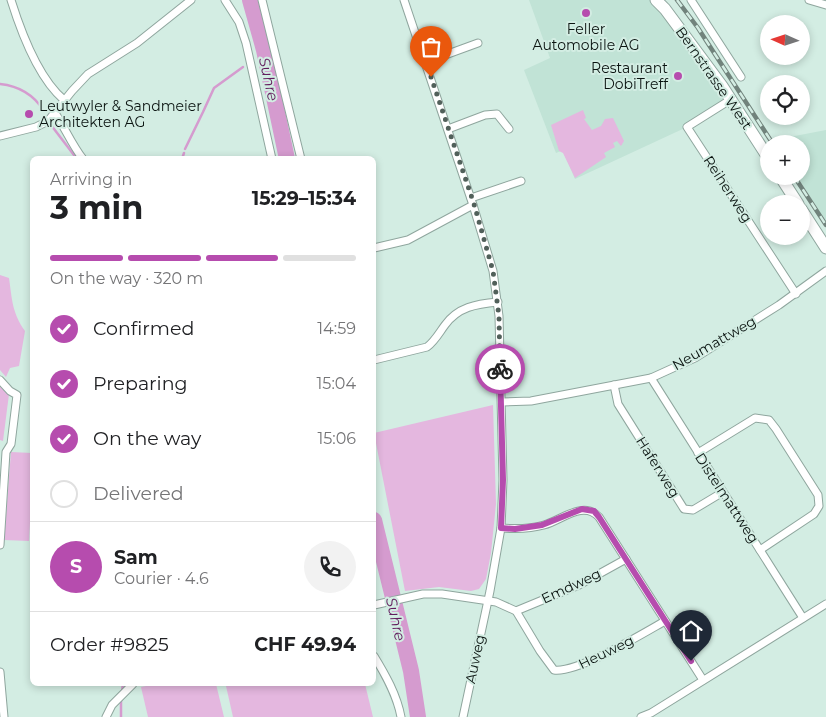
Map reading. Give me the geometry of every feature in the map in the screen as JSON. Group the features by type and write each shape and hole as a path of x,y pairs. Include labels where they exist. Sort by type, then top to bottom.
{"main road":[{"name":"Bernstrasse West","path":"656,0 692,44 760,145"},
{"path":"810,224 826,248"}],"street":[{"path":"11,0 20,28 34,57 49,83 64,100"},
{"path":"0,136 36,127 48,121 88,74 136,42 191,0"},
{"path":"225,0 239,22 246,43 271,156"},
{"path":"262,0 300,156"},
{"name":"Auweg","path":"404,0 472,201 493,271 498,302 502,402 503,480 501,528 463,717"},
{"path":"691,0 742,77"},
{"path":"809,0 826,5"},
{"path":"426,62 478,43"},
{"name":"Reiherweg","path":"730,100 687,127 796,294"},
{"path":"55,113 66,128 81,156"},
{"path":"448,129 485,115 497,114 509,130"},
{"path":"376,248 408,240 472,201 521,181"},
{"name":"Neumattweg","path":"502,402 550,398 650,378 695,358 796,294 826,271"},
{"path":"376,360 427,347 456,312 466,307 498,302"},
{"name":"Distelmattweg","path":"650,378 803,618"},
{"path":"0,380 10,391 18,395 11,444 3,452 0,546"},
{"name":"Haferweg","path":"614,385 618,404 684,509 693,510 723,492"},
{"path":"698,453 755,418 769,420 776,429 818,495 819,506 814,514 760,550"},
{"path":"501,528 515,529 542,525 582,509 594,511 703,680"},
{"name":"Emdweg","path":"516,611 579,585 626,559"},
{"path":"376,605 424,594 442,594 496,602 516,611"},
{"path":"641,717 651,713 826,604"},
{"name":"Heuweg","path":"516,611 554,670 570,669 623,645 665,621"},
{"path":"376,659 395,697 401,717"},
{"path":"0,672 4,717"},
{"path":"106,717 112,705 131,686"}],"shaded area":[{"path":"529,0 656,0 730,100 687,127 575,179 563,150 556,153 524,70 550,58"},
{"path":"583,110 586,118 584,119 592,130 601,126 605,119 613,118 624,141 621,146 617,141 613,143 615,147 604,153 606,157 575,178 563,153 559,151 551,125"},
{"path":"826,130 826,222 803,185 810,185 810,135 800,135"},
{"path":"0,275 9,278 15,312 25,331 19,366 10,368 6,377 0,370"},
{"path":"0,384 9,394 3,441 0,440"},
{"path":"493,405 496,504 491,553 486,579 479,589 471,591 439,587 405,591 376,443 376,433"},
{"path":"11,452 30,453 29,541 4,540"},
{"path":"216,686 224,717 148,717 141,687"},
{"path":"226,686 365,686 373,717 233,717"}],"waterway":[{"name":"Suhre","path":"250,0 264,50 286,156"},
{"path":"185,149 214,88 243,67"},
{"path":"0,84 25,92 36,100 44,111"},
{"path":"51,125 75,156"},
{"name":"Suhre","path":"376,528 411,671 418,717"},
{"path":"122,691 123,686"},
{"path":"121,699 121,717"}],"railway":[{"path":"677,0 698,28 767,135"},
{"path":"800,185 826,225"}],"way so far":[{"path":"431,77 474,204 493,271 498,302 500,369"}],"place":[{"name":"Feller Automobile AG","path":"586,13"},
{"name":"Restaurant DobiTreff","path":"678,76"},
{"name":"Leutwyler & Sandmeier Architekten AG","path":"29,114"}],"route":[{"path":"500,369 502,386 503,480 501,528 528,528 551,522 582,509 594,511 691,661"}]}
